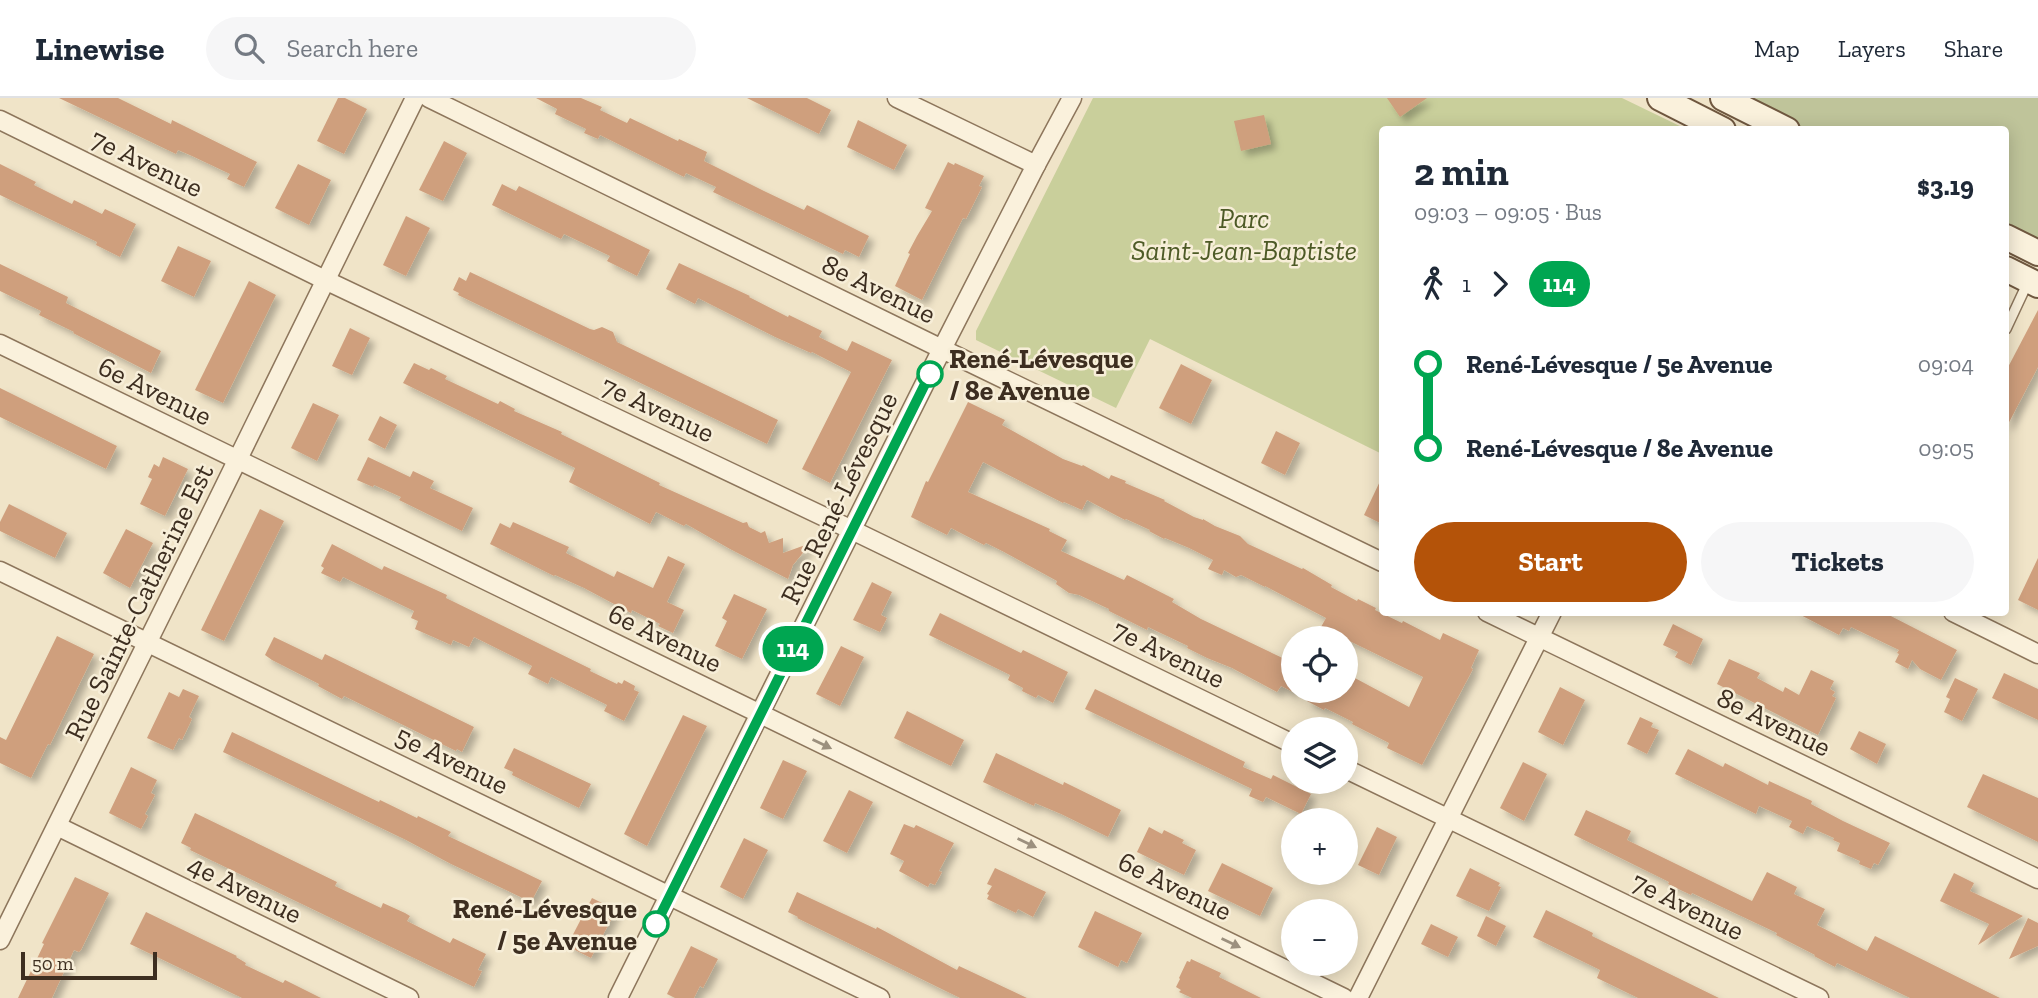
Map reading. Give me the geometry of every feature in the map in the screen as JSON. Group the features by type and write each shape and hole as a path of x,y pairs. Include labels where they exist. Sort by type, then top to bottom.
{"main road":[{"path":"1660,98 1715,126"},
{"path":"1723,98 1779,126"},
{"path":"2009,238 2038,253"},
{"path":"2009,270 2034,283"}],"street":[{"name":"Rue Sainte-Catherine Est","path":"0,940 415,98"},
{"name":"8e Avenue","path":"429,98 1379,561"},
{"path":"898,98 1036,165"},
{"name":"Rue René-Lévesque","path":"618,998 942,349 1072,98"},
{"name":"7e Avenue","path":"0,120 325,280 852,530 1281,738"},
{"name":"6e Avenue","path":"0,344 1344,998"},
{"name":"5e Avenue","path":"0,571 880,998"},
{"name":"8e Avenue","path":"1495,616 2038,879"},
{"path":"1358,998 1550,616"},
{"path":"1961,616 2038,654"},
{"name":"7e Avenue","path":"1358,775 1819,998"},
{"name":"4e Avenue","path":"57,826 410,998"}],"lane":[{"path":"2009,324 2034,283"}],"green space":[{"name":"Parc Saint-Jean-Baptiste","path":"1093,98 1622,98 1680,126 1379,126 1379,453 1150,339 1116,408 976,340 976,331"},
{"path":"1723,98 2038,98 2038,253 2009,238 2009,126 1781,126"}],"building":[{"path":"59,98 118,98 171,124 172,120 257,162 244,187 227,179 230,174 178,150 176,154"},
{"path":"338,98 345,98 367,109 344,154 317,141"},
{"path":"536,98 581,98 602,107 600,110 627,123 630,118 707,152 704,161 764,191 804,210 807,205 869,236 859,257 845,250 843,254 713,192 716,187 686,173 684,177 600,135 598,139 584,133 586,129 555,114 557,109"},
{"path":"747,98 807,98 831,110 819,134"},
{"path":"1387,98 1427,98 1400,117"},
{"path":"1264,115 1271,144 1241,151 1234,121"},
{"path":"858,120 907,145 894,170 847,147"},
{"path":"444,141 467,153 443,201 419,190"},
{"path":"948,162 984,176 979,186 982,187 966,219 963,218 922,300 895,286 910,254 908,253 932,211 925,208"},
{"path":"0,164 72,204 74,200 102,214 105,209 136,224 120,257 96,245 97,242 0,195"},
{"path":"298,164 331,180 309,225 275,208"},
{"path":"502,184 516,191 519,186 650,250 637,276 607,261 610,256 564,234 561,239 492,205"},
{"path":"406,216 430,228 406,276 383,265"},
{"path":"178,246 211,261 194,297 161,281"},
{"path":"679,263 822,331 819,337 847,351 852,341 892,360 830,483 802,469 851,372 698,298 695,304 666,289"},
{"path":"0,264 68,297 66,303 161,351 151,373 39,315 41,311 0,291"},
{"path":"470,272 590,329 602,327 613,332 617,342 778,420 767,444 458,295 459,293 453,290 459,277 466,281"},
{"path":"249,281 276,295 223,403 195,390"},
{"path":"2038,310 2038,367 2009,422 2009,365"},
{"path":"350,328 370,338 352,375 332,366"},
{"path":"414,363 429,370 431,368 447,376 445,379 498,404 500,401 515,409 514,411 562,432 561,434 660,483 659,485 743,523 747,522 749,527 761,533 765,531 769,543 783,538 783,553 811,543 793,565 788,579 686,524 684,526 656,512 650,524 569,482 575,468 403,383"},
{"path":"1181,364 1212,380 1191,424 1159,408"},
{"path":"0,388 117,446 106,469 0,417"},
{"path":"968,402 1005,420 1002,425 1063,459 1083,465 1109,479 1111,475 1126,481 1125,483 1165,500 1194,517 1240,536 1248,544 1303,568 1332,585 1331,587 1376,608 1379,616 1387,616 1402,623 1403,621 1440,640 1443,633 1479,650 1471,668 1473,669 1422,765 1387,748 1389,743 1358,727 1358,717 1343,717 1311,703 1358,703 1358,680 1409,707 1423,677 1358,645 1358,626 1322,626 1326,618 1241,575 1236,577 1224,570 1222,575 1208,569 1213,560 1189,548 1164,539 1087,500 1082,510 1063,503 983,462 968,492 1050,529 1049,531 1067,540 1061,551 1124,580 1127,575 1174,599 1172,602 1201,619 1281,657 1281,686 1277,692 1187,648 1188,646 1148,627 1147,630 1079,595 1069,593 1056,584 1057,581 986,543 984,545 951,528 947,535 911,517 926,481 928,482"},
{"path":"313,403 339,415 317,461 291,448"},
{"path":"380,416 397,425 385,449 368,440"},
{"path":"1276,431 1300,443 1285,475 1261,463"},
{"path":"163,457 188,469 165,516 140,504 152,479 148,477 154,464 159,467"},
{"path":"368,457 410,477 413,471 434,481 430,488 473,508 462,531 399,500 401,497 357,480"},
{"path":"1379,483 1379,522 1364,515"},
{"path":"9,504 67,533 55,558 0,531 0,522"},
{"path":"260,509 284,521 224,641 201,630"},
{"path":"513,522 569,547 566,553 614,577 617,571 653,588 668,556 685,564 667,602 684,610 673,633 632,610 631,613 490,544 500,523 510,528"},
{"path":"126,529 153,543 130,588 103,573"},
{"path":"332,544 382,570 384,566 447,595 446,598 617,684 622,684 624,680 635,686 634,690 639,692 624,721 604,711 607,705 551,677 548,684 528,674 532,666 474,637 469,647 453,640 451,645 415,629 418,621 411,618 414,611 343,577 340,582 321,573 324,568 321,566"},
{"path":"2038,558 2038,610 2018,600"},
{"path":"872,582 892,592 881,615 887,618 880,632 853,620"},
{"path":"734,594 767,609 742,659 715,646 727,621 722,618"},
{"path":"940,613 1021,653 1023,650 1068,672 1053,703 1022,691 1023,688 1008,680 1010,675 929,635"},
{"path":"1803,616 1891,616 1957,650 1941,680 1920,669 1912,660 1908,669 1895,662 1899,650 1851,627 1849,631 1843,628 1839,635"},
{"path":"1673,624 1703,639 1691,665 1675,657 1678,652 1663,645"},
{"path":"57,636 94,654 31,778 0,763 0,737 6,740"},
{"path":"274,637 322,660 325,654 474,727 462,752 344,696 342,699 272,660 265,655"},
{"path":"841,646 864,657 840,706 816,694"},
{"path":"1729,659 1760,673 1757,678 1783,692 1785,687 1799,695 1811,670 1834,681 1830,689 1835,692 1832,696 1836,698 1818,735 1717,684"},
{"path":"2004,673 2038,689 2038,720 1992,698"},
{"path":"1955,678 1978,689 1962,721 1944,712 1950,699 1946,697"},
{"path":"1560,687 1585,700 1563,745 1538,732"},
{"path":"183,689 199,696 182,740 179,738 173,750 147,738 169,692 179,697"},
{"path":"1095,689 1245,762 1243,767 1271,779 1273,775 1281,779 1281,794 1311,794 1304,808 1289,808 1266,797 1263,802 1249,796 1252,789 1085,709"},
{"path":"907,711 964,740 951,766 894,738"},
{"path":"683,715 707,726 647,846 624,834"},
{"path":"1640,717 1653,723 1651,727 1659,730 1647,754 1627,744"},
{"path":"1859,731 1886,744 1877,764 1850,749"},
{"path":"232,732 379,802 380,800 417,818 418,816 451,832 448,836 542,881 531,902 223,752"},
{"path":"514,748 591,784 579,808 512,775 513,772 504,768"},
{"path":"1688,749 1723,767 1725,763 1768,785 1769,781 1812,801 1811,804 1890,843 1878,865 1874,863 1871,869 1859,864 1860,861 1837,851 1840,843 1833,840 1834,838 1807,826 1803,834 1789,827 1792,821 1759,806 1756,814 1675,774"},
{"path":"996,753 1121,810 1108,837 1061,814 1035,803 1034,806 983,782"},
{"path":"783,760 807,771 783,819 760,808"},
{"path":"1523,762 1547,774 1524,821 1500,808"},
{"path":"131,767 157,780 151,793 155,795 141,829 109,813"},
{"path":"1983,774 2038,798 2038,842 1967,807"},
{"path":"849,790 873,802 847,853 823,841"},
{"path":"1586,810 1631,831 1627,840 1752,901 1767,872 1797,887 1794,894 1825,909 1817,925 1867,951 1875,936 2000,998 1910,998 1837,963 1835,967 1776,935 1777,933 1668,884 1669,882 1574,835"},
{"path":"195,813 337,882 335,886 381,908 383,903 405,913 410,916 407,921 450,943 453,938 486,954 474,987 190,850 191,848 181,843"},
{"path":"904,824 914,828 916,825 954,843 939,871 942,872 935,885 930,883 928,887 899,871 904,861 890,854"},
{"path":"1149,827 1162,834 1164,830 1184,840 1182,843 1196,850 1184,875 1137,852"},
{"path":"1377,827 1397,837 1379,875 1358,865"},
{"path":"744,838 768,850 743,899 720,887"},
{"path":"1222,863 1273,888 1260,916 1208,891"},
{"path":"995,868 1046,892 1033,917 1018,909 1016,913 987,899 992,886 987,884"},
{"path":"1470,868 1500,883 1498,886 1501,887 1489,911 1456,896"},
{"path":"1954,873 1974,883 1970,891 2023,916 1978,945 1989,924 1940,901"},
{"path":"75,877 109,893 81,950 74,950 52,998 18,998 44,944 42,943"},
{"path":"797,892 876,929 877,927 957,970 959,966 1027,998 960,998 797,918 788,912"},
{"path":"592,898 616,910 591,958 567,946"},
{"path":"1546,910 1593,933 1592,936 1719,998 1638,998 1597,978 1600,970 1533,937"},
{"path":"1095,911 1142,933 1127,963 1121,960 1118,967 1078,947"},
{"path":"146,912 237,956 245,965 283,983 285,980 321,998 242,998 130,944"},
{"path":"1486,916 1506,926 1496,946 1477,936"},
{"path":"2028,918 2038,923 2038,946 2009,959"},
{"path":"1431,924 1458,937 1448,957 1421,944"},
{"path":"691,946 718,959 703,988 700,986 694,998 675,998 667,994"},
{"path":"1191,959 1221,973 1219,977 1261,998 1192,998 1179,992 1181,990 1176,987 1179,978 1187,961 1190,962"}],"bus line":[{"name":"114","path":"656,924 930,374"}],"place":[{"name":"René-Lévesque / 8e Avenue","path":"930,374"},
{"name":"René-Lévesque / 5e Avenue","path":"656,924"}]}
